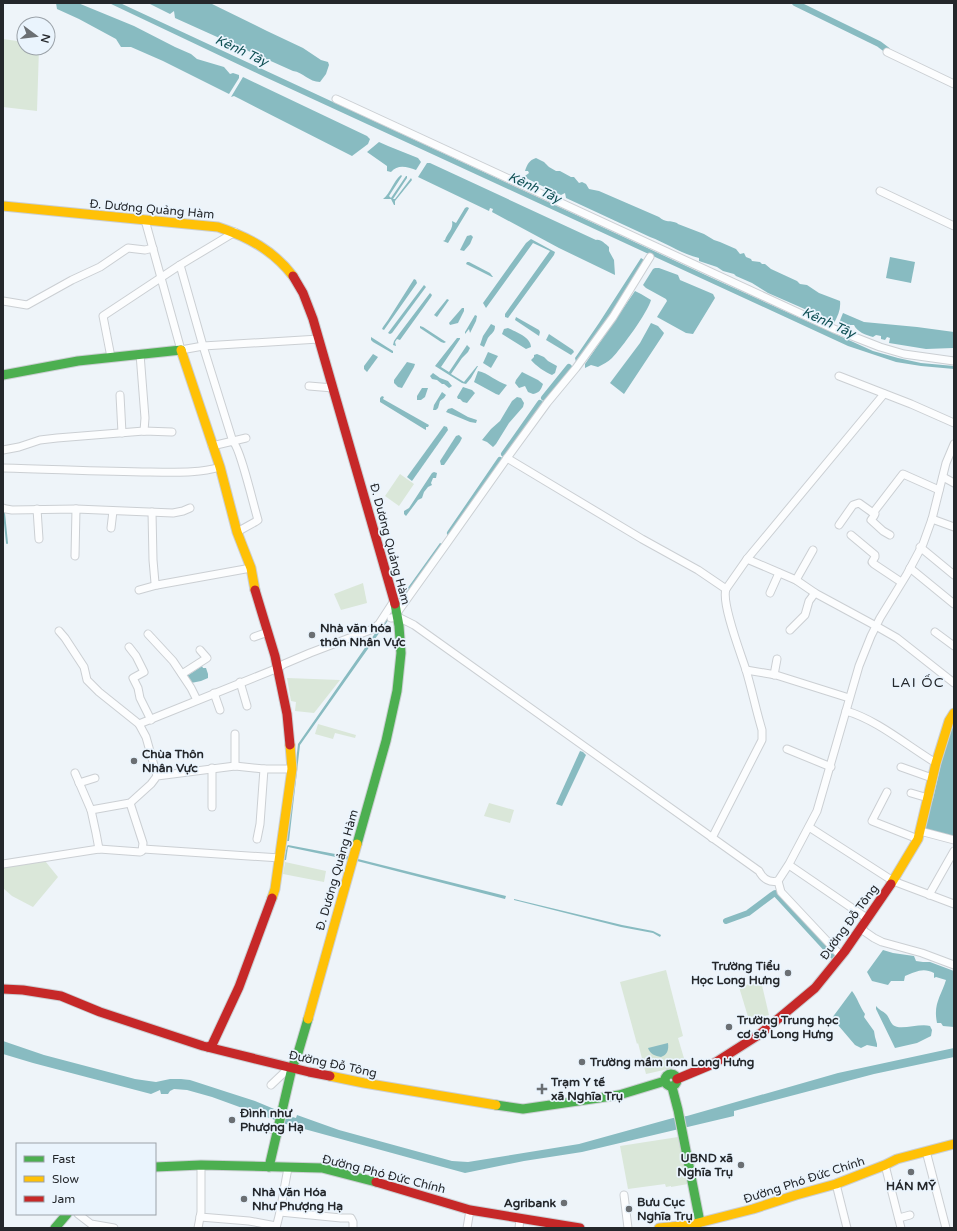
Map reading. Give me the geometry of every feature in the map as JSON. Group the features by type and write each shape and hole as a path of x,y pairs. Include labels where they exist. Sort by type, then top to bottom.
{"main road":[{"name":"Đ. Dương Quảng Hàm","path":"3,206 218,227 235,232 270,251 288,270 300,286 309,306 359,475 394,601 395,616 400,640 401,661 395,706 351,868 298,1053 291,1067 284,1108 269,1167"},
{"path":"3,375 78,361 181,350 220,467 237,532 251,568 254,586 279,654 278,668 287,714 292,769 275,889 233,1000 212,1045 208,1047"},
{"name":"Đường Đỗ Tông","path":"3,990 23,990 61,996 100,1012 208,1047 309,1072 364,1083 524,1109 619,1095 671,1082 713,1064 760,1034 815,988 841,956 893,881 919,835 936,763 949,721 954,713"},
{"path":"671,1082 683,1133 700,1222"},
{"name":"Đường Phó Đức Chính","path":"659,1228 690,1226 700,1222 753,1210 796,1195 836,1184 886,1165 897,1159 954,1144"},
{"name":"Đường Phó Đức Chính","path":"156,1167 201,1165 322,1168 385,1184 470,1210 492,1213 520,1224 580,1228"},
{"path":"55,1228 66,1215"}],"street":[{"path":"887,52 954,84"},
{"path":"336,99 834,329 880,348 904,354 954,360"},
{"path":"880,191 954,226"},
{"path":"145,220 181,350 203,346 319,339"},
{"path":"111,357 103,316 180,265 235,232"},
{"path":"3,301 27,305 72,280 100,267 128,248 145,250 153,248"},
{"path":"650,257 613,317 576,368 547,403 506,458 395,616 414,625 760,871 760,874 768,881 778,881"},
{"path":"180,265 203,346 233,442 235,443 240,456 258,520 237,532"},
{"path":"140,354 145,418 144,432"},
{"path":"839,376 954,423"},
{"path":"309,386 333,388"},
{"path":"712,838 762,740 762,730 746,670 730,623 725,592 747,559 884,394"},
{"path":"120,395 122,433"},
{"path":"3,450 52,438 122,433 172,432"},
{"path":"212,446 246,438"},
{"path":"841,956 780,892 778,881 789,865 817,811 859,666 876,626 923,544 932,519 946,463 954,444"},
{"path":"506,458 642,539 698,570 726,590"},
{"path":"3,468 120,472 186,472 210,470 220,467"},
{"path":"890,534 883,531 871,520 875,514 873,513 903,474 939,490"},
{"path":"943,477 954,483"},
{"path":"839,525 853,505 859,503 873,513"},
{"path":"3,508 12,510 136,510 174,513 190,508"},
{"path":"37,509 40,539"},
{"path":"75,556 76,509"},
{"path":"111,528 114,511"},
{"path":"152,512 153,560 157,585"},
{"path":"932,519 954,527"},
{"path":"851,535 875,555 872,562 874,564 901,582"},
{"path":"920,547 954,575"},
{"path":"796,580 813,550"},
{"path":"747,559 796,580 815,593 897,638 954,683"},
{"path":"139,590 157,585 251,568"},
{"path":"910,568 954,604"},
{"path":"770,593 780,573"},
{"path":"790,630 805,615 809,601 815,593"},
{"path":"139,724 240,682 278,668 310,653 373,629 394,601"},
{"path":"254,637 270,629"},
{"path":"59,631 84,667 87,680 99,692 139,724 146,737 157,776"},
{"path":"935,632 954,646"},
{"path":"148,634 173,661 191,688 196,700"},
{"path":"130,647 144,672 133,678 138,688 140,698 151,720"},
{"path":"182,674 207,658 200,650"},
{"path":"774,675 777,660"},
{"path":"746,670 774,675 849,698"},
{"path":"240,682 247,706"},
{"path":"214,693 220,710"},
{"path":"846,710 853,712 870,722 936,763"},
{"path":"235,734 235,766"},
{"path":"787,749 830,767"},
{"path":"90,810 130,803 151,784 157,776 235,766 292,769"},
{"path":"901,767 932,778"},
{"path":"212,768 212,807"},
{"path":"257,839 260,824 264,768"},
{"path":"76,773 90,810 99,849"},
{"path":"79,783 95,778"},
{"path":"887,792 872,821 919,835 954,840"},
{"path":"911,793 928,798"},
{"path":"130,803 143,843 143,849"},
{"path":"809,827 893,881 954,904"},
{"path":"3,864 99,849 140,852 143,849 280,858"},
{"path":"929,895 954,851"},
{"path":"789,865 868,919"},
{"path":"861,929 882,942 922,953 954,965"},
{"path":"271,1085 291,1067"},
{"path":"263,1127 278,1129"},
{"path":"926,1151 946,1228"},
{"path":"198,1228 201,1212 201,1165"},
{"path":"886,1165 901,1228"},
{"path":"200,1217 249,1221 276,1227 288,1168"},
{"path":"836,1184 847,1228"},
{"path":"624,1195 628,1228"},
{"path":"467,1228 470,1210"},
{"path":"280,1212 349,1217 353,1222 353,1228"},
{"path":"79,1215 91,1224 114,1228"},
{"path":"899,1218 910,1215"}],"green space":[{"path":"3,39 16,41 16,56 39,56 37,111 3,107"},
{"path":"400,474 414,484 399,506 385,496"},
{"path":"363,583 367,603 341,610 334,594"},
{"path":"287,678 340,680 314,713 295,711 296,702 291,701"},
{"path":"318,724 356,735 355,738 335,733 333,739 315,734"},
{"path":"489,803 514,810 510,823 484,816"},
{"path":"41,856 58,877 33,907 12,896 3,888 3,865"},
{"path":"285,862 326,871 324,882 283,874"},
{"path":"666,970 683,1036 678,1038 686,1065 646,1074 620,982"},
{"path":"761,981 769,1015 749,1020 739,987"},
{"path":"678,1137 688,1184 666,1187 665,1184 628,1189 620,1146"}],"water":[{"path":"56,3 78,3 134,26 191,54 197,59 224,67 230,74 233,73 239,75 239,78 229,94 163,61 131,47 121,47 116,39 57,9"},
{"path":"109,3 120,3 712,278 873,351 921,363 954,366 954,369 896,362 848,346 265,77"},
{"path":"148,3 210,3 303,48 321,60 328,62 329,65 326,74 320,82 316,82 300,73 175,18 174,11 170,14"},
{"path":"243,77 367,136 370,139 368,144 352,156 234,96 231,97"},
{"path":"379,142 418,158 421,162 416,170 400,167 391,172 387,171 387,166 367,152"},
{"path":"536,158 556,171 560,171 574,177 579,183 582,182 586,184 589,189 599,191 664,220 675,222 704,234 736,249 740,254 744,253 746,257 752,261 765,264 771,269 797,281 800,284 807,285 819,293 840,301 840,310 834,323 822,317 821,313 818,312 816,314 768,293 734,274 699,261 699,258 680,251 566,198 565,193 561,195 538,184 534,184 534,182 525,176 529,173 528,171 525,171 529,163"},
{"path":"427,163 430,163 601,241 609,247 609,251 614,260 615,275 559,248 492,212 493,209 490,208 489,211 418,177"},
{"path":"401,175 402,176 389,196 391,198 406,176 407,178 393,199 395,199 411,178 412,180 395,201 394,205 391,199 383,199"},
{"path":"467,207 469,208 468,210 448,243 443,241 451,229 452,221 456,223"},
{"path":"471,235 473,237 470,244 464,251 460,250 467,236"},
{"path":"531,239 555,252 554,255 508,318 505,317 505,314 550,251 533,243 486,308 483,303 526,243"},
{"path":"890,257 915,262 911,283 886,278"},
{"path":"641,258 644,260 628,286 603,325 576,362 575,358"},
{"path":"467,262 490,273 493,277 466,264"},
{"path":"655,268 678,275 680,280 713,294 715,298 693,334 686,333 657,317 667,301 643,285"},
{"path":"414,279 417,283 384,330 382,329 383,327"},
{"path":"424,285 426,287 392,333 388,333"},
{"path":"635,291 651,300 640,321 621,347 607,362 598,367 591,365 585,368 585,364"},
{"path":"430,293 432,295 431,297 400,340 397,339 395,342 396,346 393,345 394,341"},
{"path":"447,299 449,300 437,317 434,315"},
{"path":"462,308 464,308 464,311 458,323 450,325 449,323"},
{"path":"843,313 864,322 954,332 954,350 953,348 926,349 889,343 890,338 887,337 885,340 881,339 881,336 876,335 873,337 859,331 854,325 847,327 839,323"},
{"path":"475,315 477,316 476,321 470,333 469,329 465,334 465,332"},
{"path":"516,317 539,330 539,336 515,320"},
{"path":"651,323 658,326 664,333 624,394 610,383 640,343"},
{"path":"491,324 495,326 495,329 488,338 484,347 480,345 483,336"},
{"path":"420,326 446,342 441,342 420,328"},
{"path":"508,328 529,340 531,347 526,349 502,334 504,329"},
{"path":"549,334 574,352 571,355 546,340"},
{"path":"371,337 393,351 393,353 373,342"},
{"path":"457,338 460,339 441,367 449,372 467,345 470,348 468,352 451,374 464,382 478,366 466,384 435,366"},
{"path":"488,352 498,356 491,368 483,363"},
{"path":"373,354 378,357 367,372 364,369 364,366"},
{"path":"537,354 557,366 555,373 552,375 549,374 531,360 534,355"},
{"path":"407,362 415,364 414,367 402,388 398,387 394,383 394,380"},
{"path":"478,371 507,385 499,395 496,394 474,382"},
{"path":"522,372 543,384 541,390 533,394 528,392 525,386 519,388 515,383"},
{"path":"433,373 448,381 452,386 449,388 437,380 432,379 430,376"},
{"path":"463,387 472,390 475,393 467,403 458,399 457,397"},
{"path":"422,388 428,388 425,397 421,400 417,400 417,396"},
{"path":"442,392 446,395 440,401 438,408 433,410 434,405"},
{"path":"382,396 384,397 383,399 429,425 426,427 426,430 380,402 380,398"},
{"path":"517,397 521,398 524,403 523,407 509,423 493,447 482,440 500,421 512,401"},
{"path":"452,408 477,420 476,423 446,412 448,409"},
{"path":"444,426 447,427 448,430 412,481 407,477"},
{"path":"459,435 462,438 460,442 444,465 441,465 440,461 456,436"},
{"path":"434,472 437,473 436,478 433,478 431,483 432,485 428,487 422,498 418,500 406,516 404,511 409,508"},
{"path":"440,543 442,544 400,604 398,599 402,596"},
{"path":"392,609 394,612 300,745 289,841 287,841 298,744"},
{"path":"202,666 203,668 206,668 208,678 191,683 187,676"},
{"path":"954,724 954,837 922,828 933,799 945,746"},
{"path":"580,751 586,755 562,806 556,804"},
{"path":"288,845 351,857 350,860 288,847 286,860 284,860"},
{"path":"358,859 506,896 505,899 357,861"},
{"path":"514,899 653,931 661,935 660,937 653,933 621,927"},
{"path":"883,950 914,956 916,961 930,962 954,971 954,1027 943,1026 941,1023 937,1023 936,1011 938,1000 946,980 936,977 934,978 934,973 926,970 919,971 905,976 904,981 891,981 888,985 872,981 867,972"},
{"path":"852,991 865,1014 864,1017 874,1031 877,1047 867,1045 861,1048 855,1045 832,1018"},
{"path":"876,1006 886,1014 896,1027 921,1025 930,1026 932,1030 931,1036 917,1043 895,1048 876,1009"},
{"path":"3,1041 44,1055 135,1079 156,1082 170,1079 190,1080 255,1101 286,1113 289,1116 296,1118 297,1115 339,1130 452,1161 468,1162 579,1144 673,1118 687,1116 838,1073 954,1048 954,1057 874,1074 734,1111 734,1116 582,1152 524,1161 465,1173 286,1124 212,1097 187,1090 174,1089 168,1094 161,1094 160,1090 151,1094 33,1063 3,1054"},
{"path":"668,1043 667,1052 661,1057 650,1052 648,1048"}],"waterway":[{"path":"795,3 879,44 887,50"},
{"path":"544,398 569,367"},
{"path":"504,454 540,403"},
{"path":"450,533 500,460"},
{"path":"4,513 7,543"},
{"path":"726,921 748,913 775,893 833,956"}],"traffic: fast":[{"path":"3,375 78,361 181,350"},
{"path":"357,844 386,741 397,691 401,653 399,626 395,604"},
{"path":"269,1167 292,1068 308,1019"},
{"path":"669,1074 673,1074 677,1080 673,1086 669,1086 665,1082 665,1078 669,1074"},
{"path":"496,1105 523,1109 619,1095 665,1081"},
{"path":"672,1087 678,1110 700,1222"},
{"path":"156,1167 201,1165 322,1168 376,1182"},
{"path":"55,1228 66,1215"}],"traffic: slow":[{"path":"3,206 218,227 250,240 277,259 293,276"},
{"path":"181,350 220,467 237,532 251,568 255,590"},
{"path":"891,884 918,839 936,763 949,721 954,713"},
{"path":"272,898 275,889 292,769 290,745"},
{"path":"308,1019 357,844"},
{"path":"330,1076 496,1105"},
{"path":"659,1228 690,1225 753,1209 836,1184 897,1159 954,1144"}],"traffic: jam":[{"path":"293,276 303,293 313,319 395,604"},
{"path":"255,590 275,656 287,714 290,745"},
{"path":"677,1079 713,1064 760,1034 815,988 845,951 891,884"},
{"path":"208,1047 212,1045 239,987 272,898"},
{"path":"3,989 23,990 61,996 100,1012 203,1046 330,1076"},
{"path":"376,1182 470,1210 580,1228"}],"place":[{"name":"Nhà văn hóa thôn Nhân Vực","path":"312,635"},
{"name":"Chùa Thôn Nhân Vực","path":"134,761"},
{"name":"Trường Tiểu Học Long Hưng","path":"788,973"},
{"name":"Trường Trung học cơ sở Long Hưng","path":"729,1027"},
{"name":"Trường mầm non Long Hưng","path":"582,1062"},
{"name":"Trạm Y tế xã Nghĩa Trụ","path":"542,1089"},
{"name":"Đình như Phượng Hạ","path":"232,1120"},
{"name":"UBND xã Nghĩa Trụ","path":"741,1165"},
{"name":"HÁN MỸ","path":"911,1172"},
{"name":"Nhà Văn Hóa Như Phượng Hạ","path":"244,1199"},
{"name":"Agribank","path":"564,1203"},
{"name":"Bưu Cục Nghĩa Trụ","path":"629,1209"}],"district":[{"name":"LAI ỐC","path":"918,682"}],"water label":[{"name":"Kênh Tây","path":"242,50"},
{"name":"Kênh Tây","path":"535,187"},
{"name":"Kênh Tây","path":"829,322"}]}
